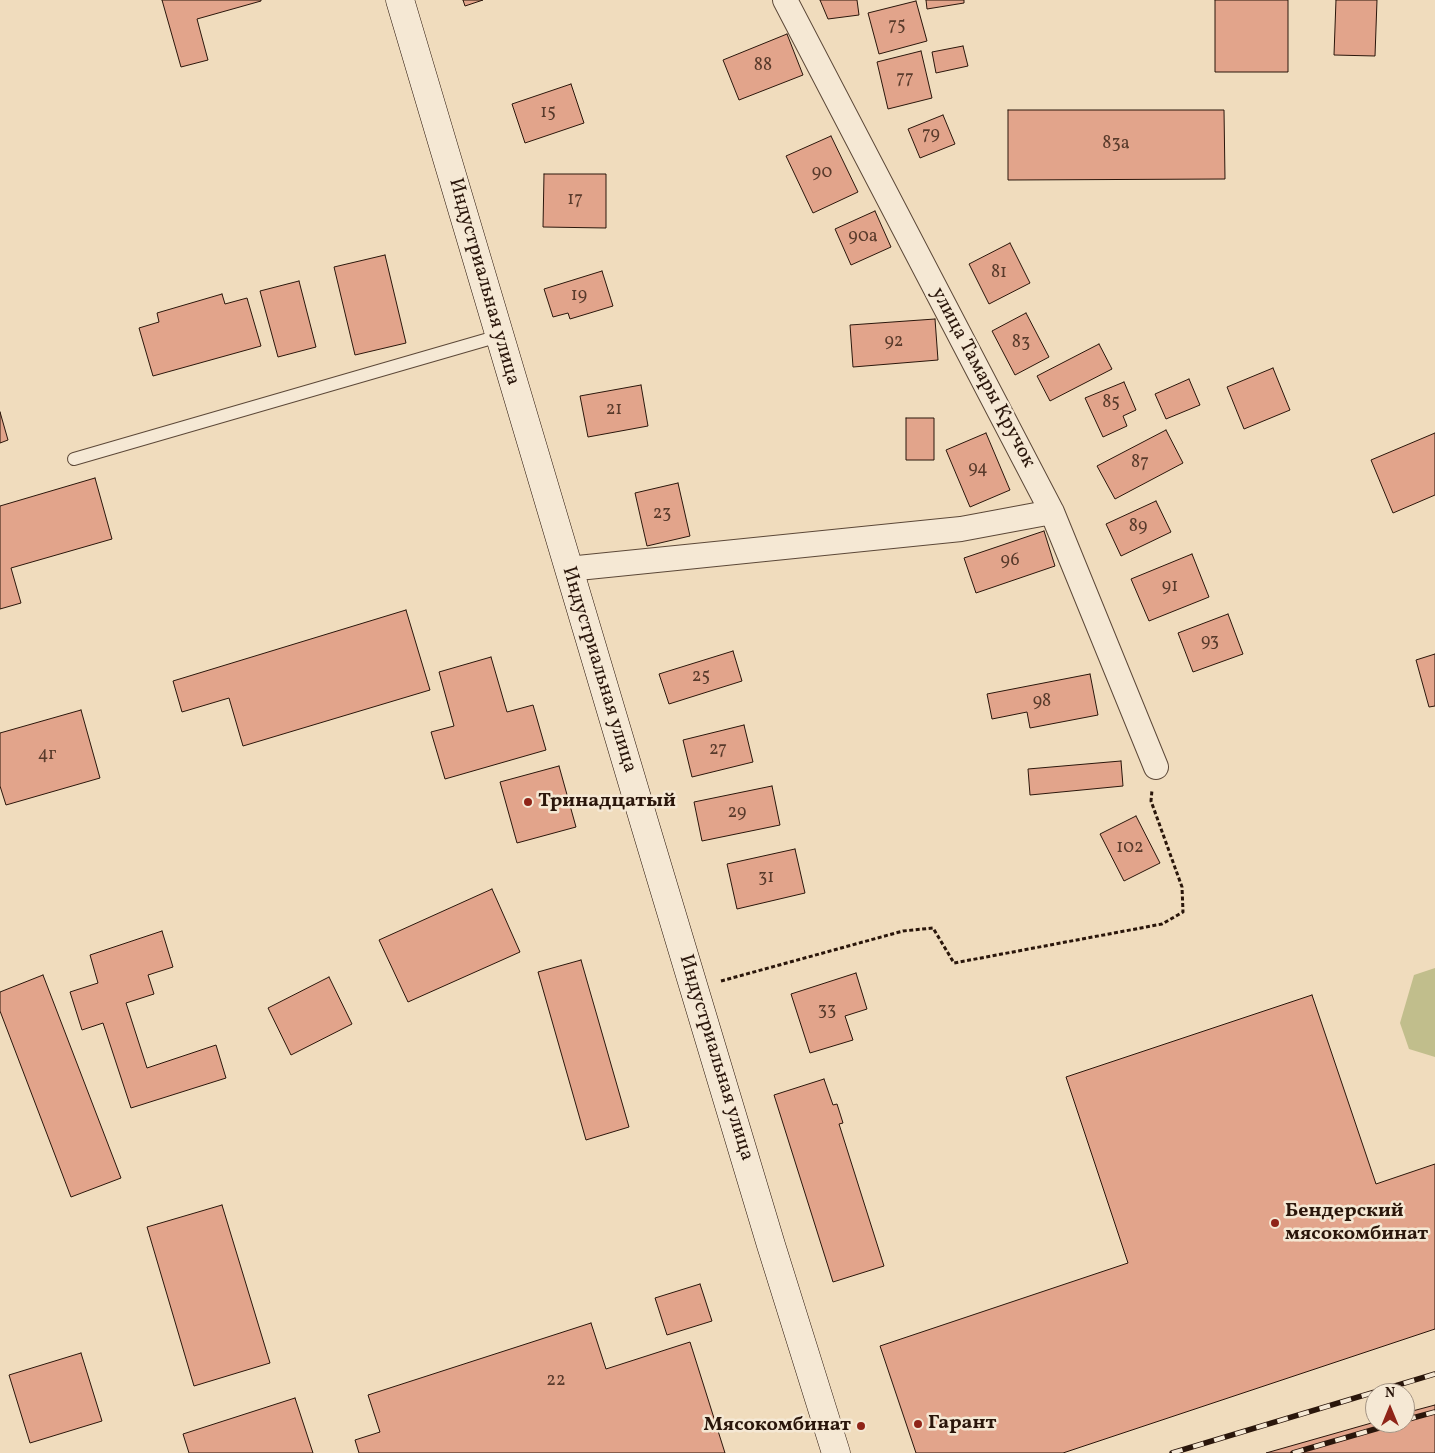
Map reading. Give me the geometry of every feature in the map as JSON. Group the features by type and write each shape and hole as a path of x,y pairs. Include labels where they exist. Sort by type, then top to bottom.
{"main road":[{"name":"Индустриальная улица","path":"400,0 694,989 836,1453"}],"street":[{"name":"улица Тамары Кручок","path":"785,0 1052,512 1156,768"},
{"path":"568,569 961,529 1052,512"}],"lane":[{"path":"74,459 499,336"}],"path":[{"path":"694,989 903,931 933,928 954,964 1162,924 1183,912 1182,887 1150,801 1156,768"}],"shaded area":[{"path":"1435,968 1435,1057 1409,1049 1400,1023 1414,975"}],"building":[{"path":"162,0 261,1 197,19 208,60 181,67"},
{"path":"463,0 483,0 465,6"},
{"path":"820,0 857,0 859,15 828,19"},
{"path":"926,0 964,0 964,3 927,9"},
{"path":"1215,0 1288,0 1288,72 1215,72"},
{"path":"1336,0 1377,0 1375,56 1334,55"},
{"path":"916,1 927,41 879,54 868,13"},
{"path":"787,34 803,75 739,100 723,60"},
{"path":"963,46 968,66 936,73 932,52"},
{"path":"921,51 932,98 888,109 877,62"},
{"path":"571,84 584,123 525,143 512,104"},
{"path":"1008,110 1224,110 1225,179 1008,180"},
{"path":"943,115 955,144 920,158 908,129"},
{"path":"831,136 858,192 813,213 786,156"},
{"path":"544,174 606,174 606,228 543,227"},
{"path":"875,211 891,247 851,265 835,229"},
{"path":"1010,243 1030,283 989,304 969,264"},
{"path":"385,255 406,343 355,355 334,267"},
{"path":"602,271 613,306 570,319 568,313 553,317 544,289"},
{"path":"299,281 316,347 278,357 260,291"},
{"path":"222,294 225,304 247,298 261,346 153,376 139,328 159,322 157,313"},
{"path":"1026,313 1049,357 1015,375 992,331"},
{"path":"935,319 938,360 853,367 850,325"},
{"path":"1099,344 1112,369 1050,401 1037,376"},
{"path":"1273,368 1290,410 1244,429 1227,387"},
{"path":"1189,379 1200,405 1166,419 1155,394"},
{"path":"1124,382 1136,410 1123,416 1127,426 1103,437 1085,398"},
{"path":"641,385 648,426 588,437 580,396"},
{"path":"0,412 8,440 0,443"},
{"path":"906,418 934,418 934,460 906,460"},
{"path":"1166,430 1183,463 1115,499 1097,466"},
{"path":"986,433 1010,490 970,507 946,450"},
{"path":"1435,433 1435,495 1393,513 1371,460"},
{"path":"95,478 112,539 11,568 21,603 0,609 0,506"},
{"path":"678,483 690,536 647,546 635,493"},
{"path":"1156,501 1171,532 1121,556 1106,524"},
{"path":"1044,531 1055,566 976,593 964,558"},
{"path":"1192,554 1209,597 1149,621 1131,579"},
{"path":"406,610 430,690 243,746 229,698 182,712 173,681"},
{"path":"1228,614 1243,654 1193,672 1178,633"},
{"path":"733,651 742,681 669,704 659,674"},
{"path":"1435,654 1435,706 1429,707 1416,660"},
{"path":"491,657 507,712 533,705 546,750 445,779 431,732 454,726 439,672"},
{"path":"1090,674 1098,715 1030,728 1027,712 992,719 987,694"},
{"path":"81,710 100,778 6,805 0,786 0,733"},
{"path":"744,725 753,762 692,777 683,740"},
{"path":"1121,761 1123,786 1030,795 1028,769"},
{"path":"559,766 576,827 517,843 500,782"},
{"path":"772,786 780,825 702,841 694,802"},
{"path":"1136,816 1160,863 1124,881 1100,834"},
{"path":"795,849 805,893 737,909 727,864"},
{"path":"492,889 520,952 408,1002 379,940"},
{"path":"162,931 173,967 148,975 154,994 126,1003 147,1068 216,1045 226,1078 131,1108 103,1023 82,1030 70,992 98,983 90,955"},
{"path":"581,960 629,1127 586,1140 538,972"},
{"path":"856,973 867,1009 845,1016 853,1040 810,1053 791,994"},
{"path":"43,975 121,1178 71,1197 0,1011 0,992"},
{"path":"329,977 352,1024 291,1055 268,1008"},
{"name":"Бендерский мясокомбинат","path":"1312,995 1376,1184 1435,1164 1435,1329 1063,1453 916,1453 880,1346 1128,1263 1066,1077"},
{"path":"824,1079 833,1105 837,1104 843,1123 839,1124 884,1266 833,1282 774,1095"},
{"path":"222,1205 270,1363 194,1386 147,1227"},
{"path":"700,1284 712,1321 667,1335 655,1298"},
{"path":"591,1323 606,1369 690,1342 725,1453 359,1453 355,1440 380,1432 368,1395"},
{"path":"81,1353 102,1421 30,1443 9,1375"},
{"path":"295,1398 313,1453 189,1453 183,1434"},
{"path":"1435,1405 1435,1453 1266,1453 1365,1425 1365,1433 1415,1433 1415,1410"}],"railway":[{"path":"1172,1453 1435,1374"},
{"path":"1415,1417 1435,1412"},
{"path":"1293,1453 1365,1432"}],"place":[{"name":"Тринадцатый","path":"528,802"},
{"name":"Бендерский мясокомбинат","path":"1275,1223"},
{"name":"Гарант","path":"918,1424"},
{"name":"Мясокомбинат","path":"861,1426"}]}
